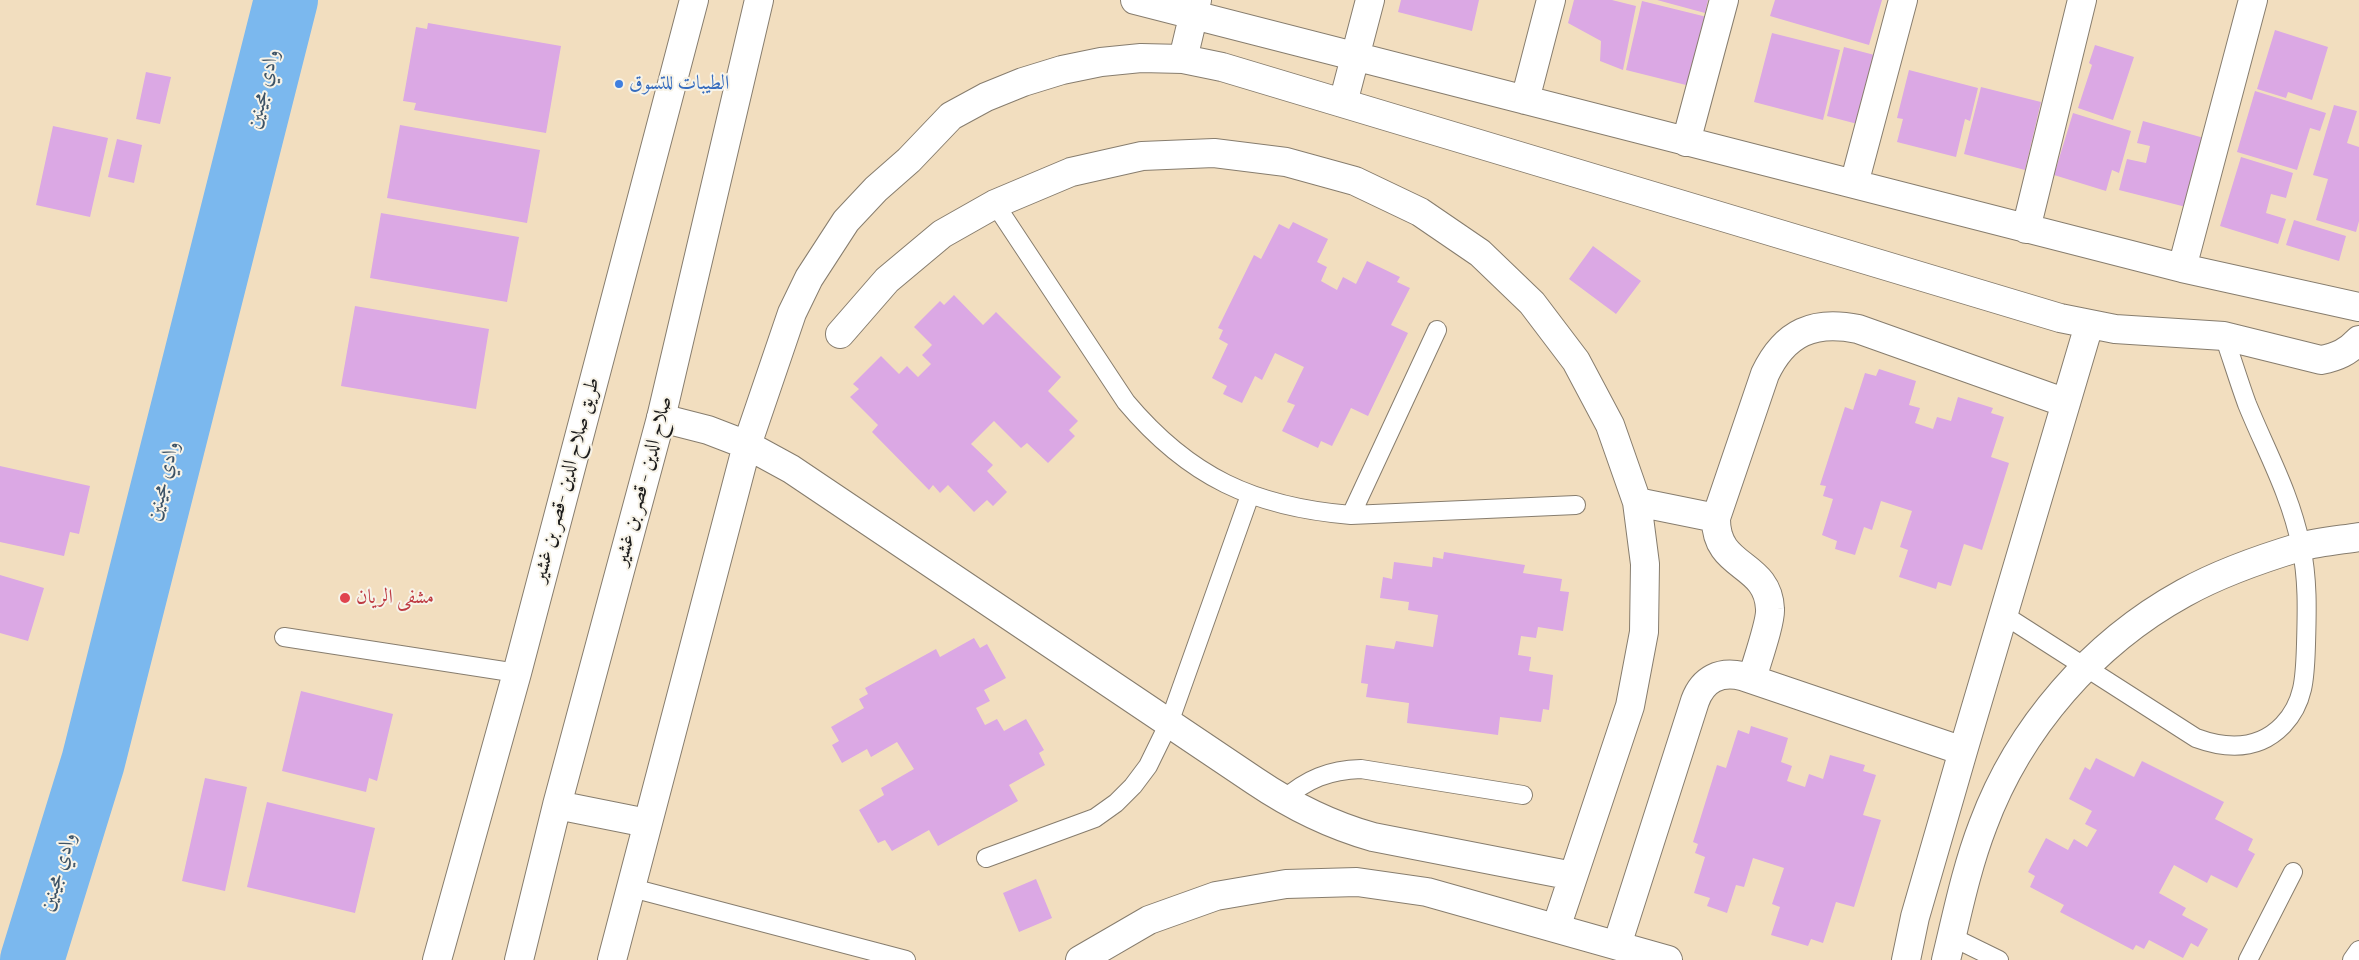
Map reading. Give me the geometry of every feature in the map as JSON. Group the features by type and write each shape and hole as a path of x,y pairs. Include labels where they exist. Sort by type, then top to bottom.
{"main road":[{"name":"طريق صلاح الدين -قصر بن غشير","path":"437,960 517,672 694,0"},
{"name":"صلاح الدين - قصر بن غشير","path":"519,960 556,805 662,418 759,0"},
{"path":"1135,0 1195,7 1355,56 1686,142 2182,268 2359,307"},
{"path":"1343,103 1370,0"},
{"path":"1525,100 1551,0"},
{"path":"1686,142 1724,0"},
{"path":"1854,184 1903,0"},
{"path":"2026,229 2082,0"},
{"path":"2182,268 2253,0"},
{"path":"1183,59 1195,7"},
{"path":"612,960 747,445 792,313 809,278 846,221 876,189 909,160 951,116 986,97 1023,82 1062,70 1101,62 1141,58 1183,59 1222,67 2060,318 2089,325 2144,332 2224,336 2321,360 2335,357 2348,351 2359,340"},
{"path":"840,334 887,280 942,234 995,204 1071,172 1142,156 1214,153 1286,162 1355,182 1420,212 1480,253 1532,303 1580,369 1610,425 1637,502 1645,564 1644,632 1630,706 1556,928"},
{"path":"1752,680 1771,611 1769,596 1763,583 1752,572 1729,556 1721,544 1716,531 1716,518 1765,374 1773,358 1784,344 1799,333 1818,327 1838,325 1858,329 2066,403"},
{"path":"1906,960 1915,917 2089,325"},
{"path":"662,418 708,430 747,445 790,469 1283,800 1342,829 1373,837 1573,876"},
{"path":"1637,502 1716,518"},
{"path":"1949,949 1973,856 1996,795 2010,766 2056,700 2086,667 2137,623 2184,593 2234,570 2302,547 2359,537"},
{"path":"1617,945 1699,691 1707,681 1718,675 1731,674 1963,751"},
{"path":"556,805 648,823"},
{"path":"1080,960 1149,920 1216,896 1286,884 1357,882 1427,892 1668,960"}],"lane":[{"path":"995,204 1126,402 1168,446 1218,480 1250,495 1282,506 1316,512 1351,515 1576,505"},
{"path":"1351,515 1437,330"},
{"path":"2004,615 2196,738 2216,745 2237,747 2258,742 2277,731 2292,716 2302,696 2305,676 2308,592 2302,547 2289,500 2247,404 2224,336"},
{"path":"986,858 1095,818 1116,803 1133,786 1148,766 1169,723 1250,495"},
{"path":"284,637 517,672"},
{"path":"1283,800 1300,786 1318,776 1339,770 1361,769 1523,795"},
{"path":"2248,960 2293,872"},
{"path":"632,888 906,960"},
{"path":"1949,949 1999,960"},
{"path":"2352,960 2359,950"}],"building":[{"path":"1401,0 1479,0 1472,31 1398,12"},
{"path":"1574,0 1612,0 1636,6 1623,70 1600,61 1601,41 1568,23"},
{"path":"1657,0 1708,0 1705,13"},
{"path":"1775,0 1882,0 1869,45 1770,16"},
{"path":"1642,1 1711,18 1694,87 1626,70"},
{"path":"428,23 561,46 546,133 414,110 416,103 403,101 416,27 427,29"},
{"path":"2275,30 2328,47 2312,100 2288,92 2286,98 2257,89"},
{"path":"1772,33 1840,50 1823,120 1754,102"},
{"path":"2095,45 2134,57 2113,120 2078,108 2092,65 2089,63"},
{"path":"1844,47 1882,57 1865,126 1827,116"},
{"path":"1909,70 1978,88 1970,121 1965,119 1956,157 1897,142 1903,119 1897,118"},
{"path":"146,72 171,77 160,124 136,119"},
{"path":"1981,87 2041,102 2025,170 1964,154"},
{"path":"2255,91 2326,113 2320,131 2310,128 2297,170 2237,152"},
{"path":"2334,105 2357,111 2347,143 2359,147 2359,221 2356,232 2316,220 2328,179 2313,175"},
{"path":"2073,113 2131,131 2119,173 2112,170 2106,191 2054,175"},
{"path":"2143,121 2204,138 2186,207 2119,190 2127,159 2146,163 2150,146 2137,143"},
{"path":"400,125 540,150 527,223 387,198"},
{"path":"53,126 108,138 90,217 36,205"},
{"path":"117,139 142,145 134,183 108,177"},
{"path":"2241,157 2293,173 2286,198 2271,194 2266,213 2286,219 2278,244 2220,226"},
{"path":"381,213 519,237 507,302 370,278"},
{"path":"2294,220 2346,236 2339,261 2286,245"},
{"path":"1293,222 1328,239 1317,262 1327,267 1321,281 1337,290 1343,277 1356,284 1367,261 1400,277 1397,282 1410,288 1391,325 1408,333 1368,416 1351,408 1332,446 1321,441 1318,448 1282,431 1295,405 1287,402 1304,367 1275,353 1262,380 1255,376 1242,403 1223,394 1227,386 1212,378 1228,344 1219,339 1223,330 1218,328 1254,255 1261,259 1279,224 1289,229"},
{"path":"1593,246 1641,281 1616,314 1569,279"},
{"path":"954,295 983,325 996,312 1061,377 1048,391 1078,421 1069,430 1075,436 1048,463 1027,443 1021,448 994,421 971,444 993,465 987,471 1007,492 993,506 987,500 974,512 948,485 940,493 933,485 929,490 872,432 878,425 850,397 859,389 853,384 881,356 899,374 907,366 918,377 931,364 922,355 932,345 914,327 940,301 944,305"},
{"path":"355,306 489,329 476,409 341,386"},
{"path":"1879,369 1916,381 1909,405 1920,408 1915,423 1933,429 1937,417 1951,421 1958,397 1993,408 1991,413 2004,417 1991,457 2009,463 1982,550 1964,544 1951,586 1938,582 1936,589 1899,577 1908,550 1900,547 1912,511 1881,501 1872,530 1864,527 1855,555 1835,549 1837,541 1822,535 1833,499 1823,496 1826,486 1820,485 1845,407 1853,410 1865,373 1876,376"},
{"path":"0,466 90,486 79,534 70,532 64,556 0,542"},
{"path":"1444,552 1525,565 1523,573 1562,579 1560,591 1569,592 1563,631 1538,627 1536,638 1521,636 1518,655 1531,657 1529,671 1553,675 1549,710 1543,709 1541,722 1500,717 1498,735 1407,723 1409,703 1366,697 1368,684 1361,683 1366,645 1394,649 1396,641 1433,647 1438,615 1408,610 1409,602 1380,598 1383,577 1392,579 1394,562 1432,567 1433,557 1443,559"},
{"path":"0,575 44,588 28,641 0,633"},
{"path":"974,638 980,648 987,644 1006,678 984,690 990,701 976,708 985,725 997,719 1004,731 1026,719 1044,750 1039,753 1045,765 1009,785 1018,801 938,846 929,830 892,851 885,840 878,843 859,810 884,795 881,788 914,769 897,742 871,757 867,749 842,763 832,745 839,741 831,727 864,708 859,699 868,694 865,688 936,649 940,657"},
{"path":"301,691 393,714 377,781 369,778 366,792 282,771"},
{"path":"1751,726 1788,738 1781,762 1792,766 1787,781 1805,787 1809,774 1823,779 1830,755 1865,765 1863,771 1876,775 1863,815 1881,820 1854,907 1836,902 1823,943 1811,939 1808,946 1771,935 1780,907 1772,904 1784,868 1753,858 1744,887 1736,885 1727,913 1707,906 1710,898 1694,893 1705,857 1695,853 1698,844 1693,842 1717,765 1726,768 1738,730 1749,734"},
{"path":"2096,758 2134,777 2142,761 2224,802 2215,819 2253,839 2248,850 2255,854 2237,888 2211,875 2207,883 2174,865 2159,893 2186,908 2182,915 2208,929 2198,947 2191,943 2183,958 2149,940 2144,949 2136,945 2133,950 2060,912 2064,905 2030,887 2035,876 2028,872 2046,838 2068,850 2074,839 2087,847 2097,830 2085,824 2092,811 2069,799 2085,767 2090,770"},
{"path":"205,778 247,787 225,891 182,881"},
{"path":"267,802 375,828 355,913 247,887"},
{"path":"1036,879 1052,918 1019,932 1003,893"}],"waterway":[{"name":"وادي مجينين","path":"32,960 93,762 286,0"}],"place":[{"name":"الطيبات للتسوق","path":"619,84"},
{"name":"مشفى الريان","path":"345,598"}]}
